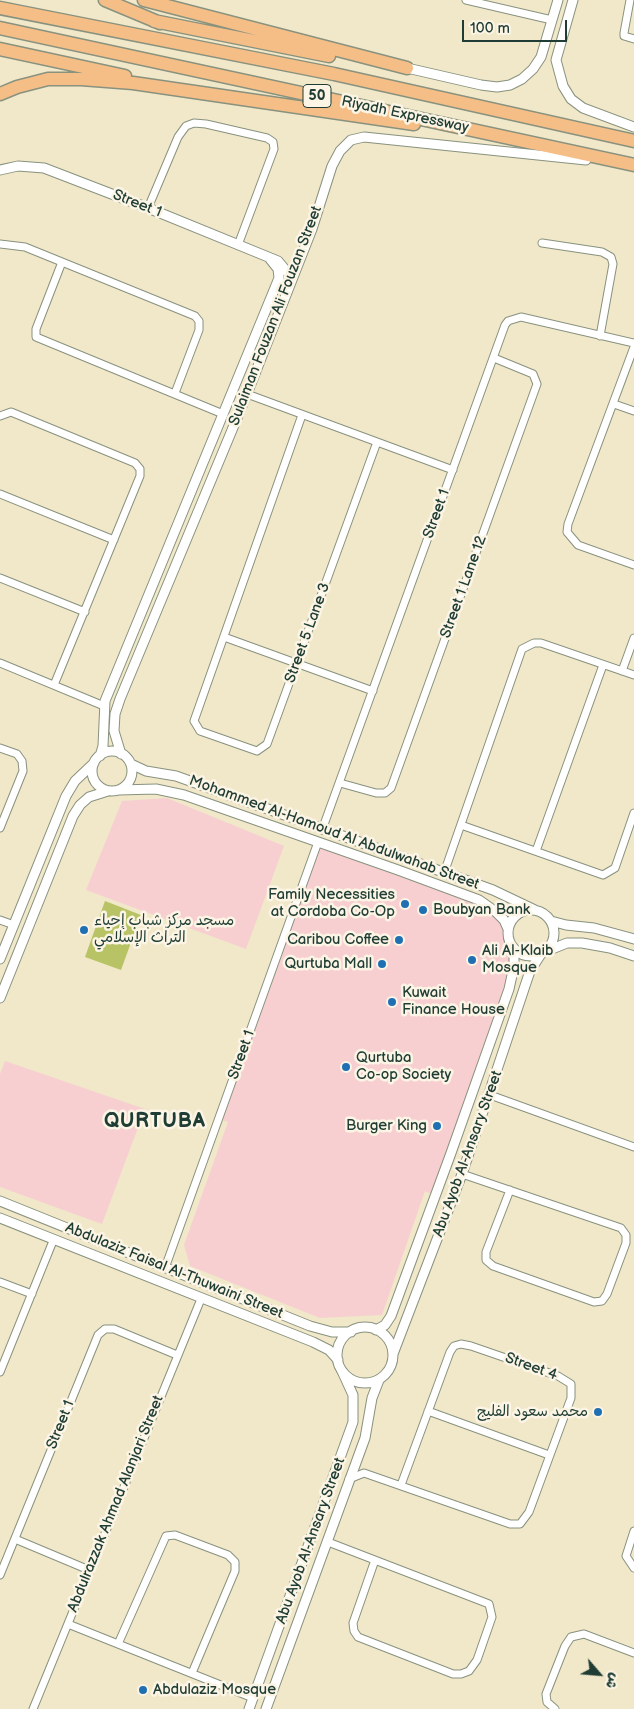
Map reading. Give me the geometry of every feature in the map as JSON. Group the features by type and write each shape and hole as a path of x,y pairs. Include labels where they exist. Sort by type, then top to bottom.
{"highway":[{"path":"105,0 154,21 261,56 334,74"},
{"path":"144,0 407,68"},
{"name":"Riyadh Expressway","path":"0,8 334,74 634,141"},
{"path":"154,21 387,67 407,68"},
{"name":"Riyadh Expressway","path":"0,28 631,165"},
{"path":"0,49 201,93"},
{"path":"0,94 17,87 48,79 82,79 201,93 355,117 490,133"}],"street":[{"path":"466,0 495,3 552,20"},
{"path":"407,68 482,85 497,87 510,85 522,79 533,69 541,57 558,0"},
{"path":"573,0 558,47 556,60 563,86 571,98 595,115 634,127"},
{"path":"630,0 624,36 634,39"},
{"path":"545,43 552,48 558,47"},
{"path":"148,208 178,137 186,126 194,123 206,124 267,138 273,142 274,149 238,245"},
{"name":"Sulaiman Fouzan Ali Fouzan Street","path":"121,754 114,730 117,706 247,394 312,229 332,166 340,150 351,140 364,137 631,165"},
{"name":"Street 1","path":"0,170 18,166 44,168 270,258 284,266 288,273 287,293"},
{"path":"542,243 602,252 610,257 613,264 600,336"},
{"path":"0,244 25,247 195,316 199,321 199,330 175,393"},
{"path":"270,258 280,273 273,292"},
{"path":"62,262 36,330 36,337 224,414"},
{"path":"273,292 280,290 287,293"},
{"name":"Sulaiman Fouzan Ali Fouzan Street","path":"97,759 103,746 104,706 273,292"},
{"name":"Street 1","path":"322,830 505,325 514,318 521,317 634,343"},
{"path":"634,347 568,524 567,532 578,545 634,565"},
{"name":"Street 1 Lane 12","path":"340,783 376,794 385,793 391,788 395,779 537,384 533,374 494,358"},
{"path":"247,394 453,470"},
{"path":"614,404 634,411"},
{"path":"0,416 11,412 135,463 140,469 140,476 54,685"},
{"path":"302,415 224,637 373,692"},
{"name":"Street 5 Lane 3","path":"224,637 194,721 200,731 257,751 267,744 377,442"},
{"path":"204,458 210,465 218,465"},
{"path":"196,479 203,475 208,477 211,482"},
{"path":"0,494 114,540"},
{"path":"0,578 85,612"},
{"path":"622,671 634,638"},
{"path":"444,873 522,649 534,643 541,643 634,675"},
{"path":"0,663 104,706"},
{"path":"536,851 604,665"},
{"path":"0,748 17,754 22,761 23,771 0,828"},
{"path":"0,959 66,796 75,781 97,759 108,752 121,754 130,764 132,772 130,780 119,790 108,791 90,797 80,805 73,816 0,998"},
{"path":"97,759 94,780 98,786 108,791"},
{"name":"Mohammed Al-Hamoud Al Abdulwahab Street","path":"130,764 146,771 176,776 493,890 535,910"},
{"name":"Mohammed Al-Hamoud Al Abdulwahab Street","path":"119,790 143,789 176,792 318,842 479,900 496,912 508,929"},
{"path":"461,825 604,875 615,868 634,813"},
{"name":"Street 1","path":"165,1268 318,842"},
{"path":"543,953 554,939 554,928 551,921 546,914 535,910 527,910 516,915 508,929 508,938 514,949 525,955 543,953 567,943 582,943 610,948 634,956"},
{"path":"0,920 14,925"},
{"path":"551,921 566,925 594,928 634,940"},
{"name":"Abu Ayob Al-Ansary Street","path":"376,1330 385,1326 391,1316 420,1238 510,989 514,966 514,949"},
{"name":"Abu Ayob Al-Ansary Street","path":"393,1354 462,1174 530,971 543,953"},
{"path":"490,1095 634,1147"},
{"path":"462,1174 510,1190 621,1228 626,1235 626,1243 608,1294 602,1301 594,1302 493,1266 486,1260 486,1252 510,1190"},
{"name":"Abdulaziz Faisal Al-Thuwaini Street","path":"0,1200 310,1326 332,1332 351,1332"},
{"name":"Abdulaziz Faisal Al-Thuwaini Street","path":"0,1218 53,1241 318,1344 332,1353 338,1360"},
{"path":"420,1238 428,1242 436,1242"},
{"path":"0,1372 53,1241"},
{"path":"0,1282 32,1294"},
{"name":"Abdulrazzak Ahmad Alanjari Street","path":"33,1709 201,1299"},
{"path":"365,1327 376,1330 387,1338 393,1354 389,1370 379,1380 367,1383 357,1382 342,1371 338,1360 340,1342 351,1332 365,1327"},
{"name":"Street 1","path":"0,1575 98,1335 105,1329 114,1329 177,1355"},
{"name":"Street 4","path":"364,1473 517,1525 528,1514 572,1392 568,1381 471,1346 458,1344 450,1352 401,1485"},
{"name":"Abu Ayob Al-Ansary Street","path":"249,1709 353,1422 354,1408 352,1395 342,1371"},
{"name":"Abu Ayob Al-Ansary Street","path":"266,1709 328,1542 368,1427 372,1398 379,1380"},
{"path":"428,1412 549,1455"},
{"path":"349,1479 364,1473 359,1467 357,1459"},
{"path":"634,1531 626,1556 634,1568"},
{"path":"118,1644 166,1536 175,1535 228,1555 235,1562 235,1571 192,1674"},
{"path":"15,1539 89,1570"},
{"path":"328,1542 375,1560 489,1604 492,1617 478,1660 469,1671 453,1674 358,1637 354,1631 353,1623 375,1560"},
{"path":"286,1610 291,1618 298,1618 300,1614"},
{"path":"68,1624 253,1698"},
{"path":"277,1635 285,1630 290,1633 291,1639"},
{"path":"555,1709 547,1702 546,1694 565,1646 571,1637 584,1634 634,1653"}],"shaded area":[{"path":"167,798 284,846 246,949 86,890 122,801"},
{"name":"Qurtuba Co-op Society","path":"318,842 479,900 508,929 508,938 514,949 514,966 436,1196 425,1191 382,1315 320,1318 190,1266 184,1245 228,1122 219,1119"},
{"path":"5,1061 145,1109 102,1224 0,1187 0,1074"}],"green space":[{"path":"105,901 141,915 121,970 85,957"}],"place":[{"name":"Family Necessities at Cordoba Co-Op","path":"405,904"},
{"name":"Boubyan Bank","path":"423,910"},
{"name":"مسجد مركز شباب إحياء التراث الإسلامي","path":"84,930"},
{"name":"Caribou Coffee","path":"399,940"},
{"name":"Ali Al-Klaib Mosque","path":"472,960"},
{"name":"Qurtuba Mall","path":"382,964"},
{"name":"Kuwait Finance House","path":"392,1002"},
{"name":"Qurtuba Co-op Society","path":"346,1067"},
{"name":"Burger King","path":"437,1126"},
{"name":"محمد سعود الفليج","path":"598,1412"},
{"name":"Abdulaziz Mosque","path":"143,1690"}],"district":[{"name":"QURTUBA","path":"155,1122"}]}
